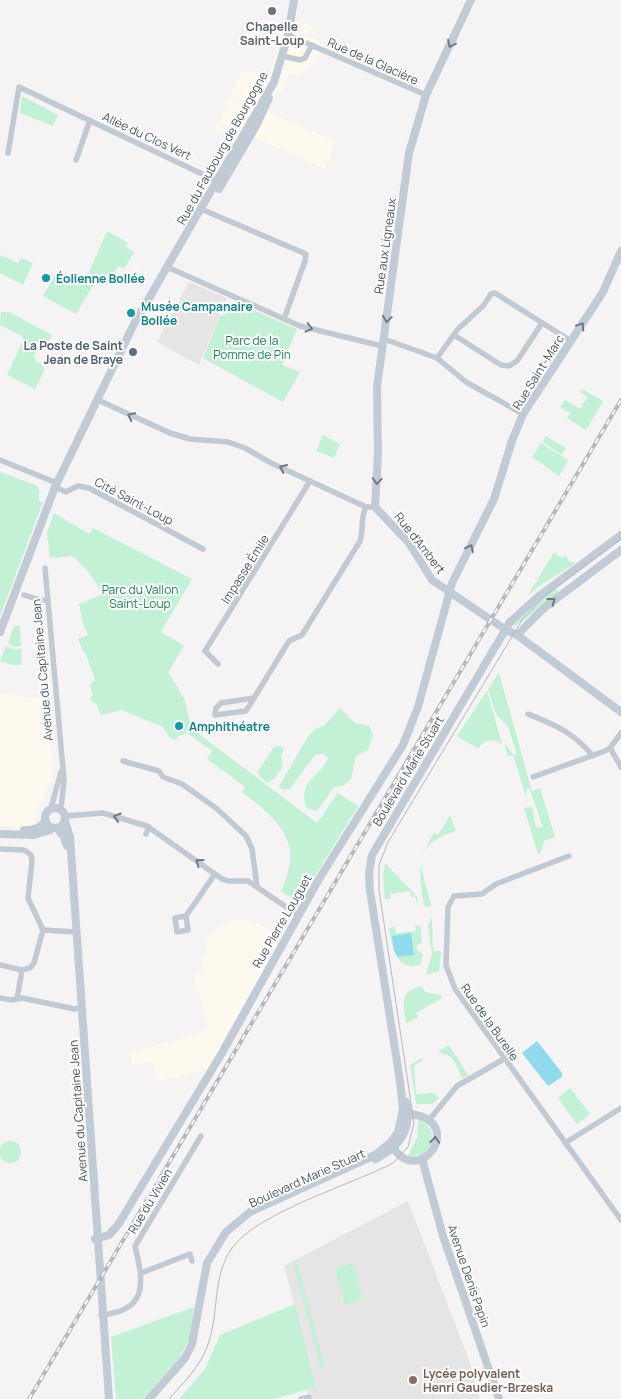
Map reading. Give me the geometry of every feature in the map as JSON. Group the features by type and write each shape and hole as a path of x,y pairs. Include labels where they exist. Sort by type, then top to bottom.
{"main road":[{"name":"Rue du Faubourg de Bourgogne","path":"0,632 56,485 134,324 220,182 274,82 284,57 296,0"},
{"name":"Rue du Faubourg de Bourgogne","path":"289,35 296,0"},
{"name":"Rue aux Ligneaux","path":"375,507 378,454 377,386 409,153 426,95 472,0"},
{"name":"Rue Saint-Marc","path":"450,592 452,583 494,499 512,441 523,414 603,292 621,251"},
{"name":"Rue d'Ambert","path":"375,507 409,543 432,580 506,630 517,635 621,712"},
{"name":"Boulevard Marie Stuart","path":"153,1399 181,1368 194,1348 199,1337 209,1270 220,1244 234,1228 260,1210 392,1146 406,1115 370,891 370,864 379,840 510,622 538,597 621,535"},
{"path":"517,635 544,608 621,550"},
{"name":"Rue Pierre Louguet","path":"97,1239 109,1235 118,1225 222,1053 298,916 403,745 418,707 436,635 450,592"},
{"path":"0,829 32,830 43,824 46,813 51,808 64,815 55,828 34,835 0,834"},
{"name":"Avenue du Capitaine Jean","path":"64,815 70,837 74,933"},
{"name":"Avenue du Capitaine Jean","path":"45,820 55,828 67,843 108,1399"},
{"path":"149,1399 185,1358 192,1344 207,1263 226,1232 250,1212 371,1158 392,1146 408,1160 422,1159 429,1156 436,1145 436,1130 429,1120 406,1115"},
{"name":"Avenue Denis Papin","path":"422,1159 443,1236 499,1399"}],"street":[{"name":"Rue de la Glacière","path":"289,35 426,95"},
{"name":"Rue de la Glacière","path":"284,57 298,61 303,60 312,44"},
{"name":"Allée du Clos Vert","path":"8,153 19,87 220,182"},
{"name":"Allée du Clos Vert","path":"76,160 90,120"},
{"path":"203,210 306,254 284,319"},
{"path":"167,270 300,326 383,342 436,358 466,382 523,414"},
{"path":"436,358 458,329 483,306 491,294 495,293 571,341"},
{"path":"454,336 501,365 509,366 517,361 542,323"},
{"path":"98,400 170,434 228,442 245,448 366,507 375,507"},
{"path":"0,460 56,485"},
{"name":"Impasse Émile","path":"218,664 206,651 310,481"},
{"name":"Cité Saint-Loup","path":"56,485 66,492 78,486 88,488 202,549"},
{"path":"254,698 220,703 216,708 216,716 246,711 254,698 289,641 302,635 360,541 363,529 362,518 366,507"},
{"name":"Avenue du Capitaine Jean","path":"45,568 46,600 64,780 64,815"},
{"path":"24,595 46,600"},
{"path":"528,714 563,728 582,743 593,756"},
{"path":"533,777 610,748 621,733"},
{"path":"610,748 621,767"},
{"path":"123,761 159,771 163,777 182,784 216,808 246,836 252,849 257,886"},
{"path":"51,808 62,770"},
{"path":"64,815 97,813 136,823 149,832 165,839 225,881 245,880 257,886 298,916"},
{"path":"0,849 24,850 31,855 28,898 43,930 33,966 22,970 0,965"},
{"name":"Rue de la Burelle","path":"569,856 496,884 482,894 457,895 449,904 446,965 449,980 621,1220"},
{"path":"186,916 215,874"},
{"path":"43,930 74,933"},
{"path":"16,999 22,970"},
{"path":"0,998 80,1008"},
{"path":"429,1120 457,1086 504,1059"},
{"path":"566,1143 621,1108"},
{"name":"Rue du Vivien","path":"102,1315 119,1311 132,1305 140,1296 142,1280 135,1246 201,1136"},
{"path":"141,1273 190,1254 192,1262"},
{"path":"301,1399 309,1397"}],"shaded area":[{"path":"294,21 312,26 309,36 325,43 315,62 305,72 299,75 288,75 281,94 276,92 268,112 336,142 325,169 254,137 237,142 214,131 243,71 270,74 284,26"},
{"path":"189,282 227,298 199,365 157,342"},
{"path":"0,693 48,700 53,778 36,811 35,823 27,827 0,826"},
{"path":"239,919 251,921 282,934 207,1070 156,1081 152,1061 132,1065 131,1052 199,1034 209,1027 193,975 203,972 200,958 205,956 206,944 214,931 224,923"},
{"path":"408,1201 467,1355 480,1399 309,1399 306,1390 316,1386 284,1266"}],"green space":[{"path":"22,96 58,115 53,126 20,113"},
{"path":"107,231 128,243 126,247 134,252 124,269 118,266 108,285 88,275"},
{"path":"0,255 18,263 21,258 33,263 23,285 0,273"},
{"path":"57,272 83,282 86,278 95,282 76,314 43,296"},
{"name":"Parc de la Pomme de Pin","path":"241,305 297,329 282,365 300,372 283,402 203,358 220,316 239,309"},
{"path":"1,312 9,312 52,335 49,341 43,341 34,356 36,361 45,369 35,389 7,375 23,340 22,336 0,325"},
{"path":"582,389 603,401 586,430 567,418 570,413 560,407 565,400 580,409 587,397 580,392"},
{"path":"323,435 340,444 334,458 316,451"},
{"path":"546,436 566,448 562,455 543,442"},
{"path":"541,443 568,460 559,476 532,457"},
{"path":"0,472 36,485 39,490 39,501 43,502 0,616"},
{"name":"Parc du Vallon Saint-Loup","path":"54,513 89,534 93,528 192,579 161,632 184,646 168,672 185,700 191,728 317,823 338,793 358,806 299,902 281,891 288,873 290,858 289,845 284,833 267,812 242,792 245,787 207,759 212,751 187,733 178,736 176,740 170,738 163,727 122,710 101,715 95,702 92,703 90,697 93,696 90,685 95,680 78,639 88,635 83,624 79,604 103,594 90,574 73,556 50,558 47,532"},
{"path":"554,552 562,558 565,555 569,561 576,563 537,587 527,597"},
{"path":"555,587 560,594 515,626 512,625"},
{"path":"14,626 20,626 21,646 14,647 8,643"},
{"path":"6,646 15,650 21,648 22,665 12,665 0,661"},
{"path":"499,673 532,791 540,788 555,837 544,841 542,850 538,854 524,808 532,807 536,828 543,827 529,788 526,790 527,800 513,755 508,756 504,743 514,755 517,754 508,727 496,714 488,689"},
{"path":"487,691 502,744 489,740 478,749 457,736"},
{"path":"340,708 355,723 369,726 373,735 368,750 356,756 351,779 343,786 334,787 317,811 306,808 304,798 307,785 320,771 328,758 323,754 315,755 290,789 283,790 279,786 309,735 315,729 325,725"},
{"path":"280,746 284,749 281,756 283,766 274,779 267,783 257,773 274,747"},
{"path":"450,815 456,831 431,843 425,850 434,833 438,835"},
{"path":"422,860 424,878 431,903 431,906 427,907 424,906 420,876"},
{"path":"385,863 417,897 418,906 415,897 411,897 410,891 390,894 390,899 385,899 383,877"},
{"path":"432,917 433,951 441,951 439,971 426,975 432,954 428,925"},
{"path":"415,925 421,926 422,943 418,944 416,949 423,954 420,965 412,966 400,961 396,955 389,928 395,927 396,933 416,931"},
{"path":"421,986 425,992 441,995 442,998 416,1013 418,1017 406,1024 404,1000 409,992"},
{"path":"449,1045 468,1075 462,1078 452,1059 439,1051"},
{"path":"422,1058 423,1060 414,1066 416,1094 434,1093 439,1098 432,1104 416,1104 410,1065"},
{"path":"570,1088 590,1114 577,1124 558,1098"},
{"path":"418,1120 430,1130 431,1142 423,1153 417,1156 408,1156 417,1138"},
{"path":"10,1141 20,1148 21,1152 14,1162 10,1163 0,1156 -1,1152 6,1142"},
{"path":"297,1261 325,1368 321,1369 293,1262"},
{"path":"354,1263 362,1300 344,1304 335,1268"},
{"path":"295,1304 316,1387 274,1399 179,1399 205,1369 220,1335"},
{"path":"194,1307 190,1338 179,1358 143,1399 116,1399 111,1337"}],"water":[{"path":"411,933 414,955 398,957 394,951 392,936"},
{"path":"537,1041 562,1073 562,1077 548,1086 522,1053"}],"tram line":[{"path":"169,1399 204,1355 211,1335 221,1272 232,1248 245,1235 262,1223 307,1200 393,1163 408,1147 414,1123 379,890 379,865 388,842 522,620 545,596 621,539"}],"railway":[{"path":"29,1399 621,400"}],"place":[{"name":"Chapelle Saint-Loup","path":"272,11"},
{"name":"Éolienne Bollée","path":"46,278"},
{"name":"Musée Campanaire Bollée","path":"131,313"},
{"name":"La Poste de Saint Jean de Braye","path":"133,352"},
{"name":"Amphithéatre","path":"179,726"},
{"name":"Lycée polyvalent Henri Gaudier-Brzeska","path":"413,1380"}]}
